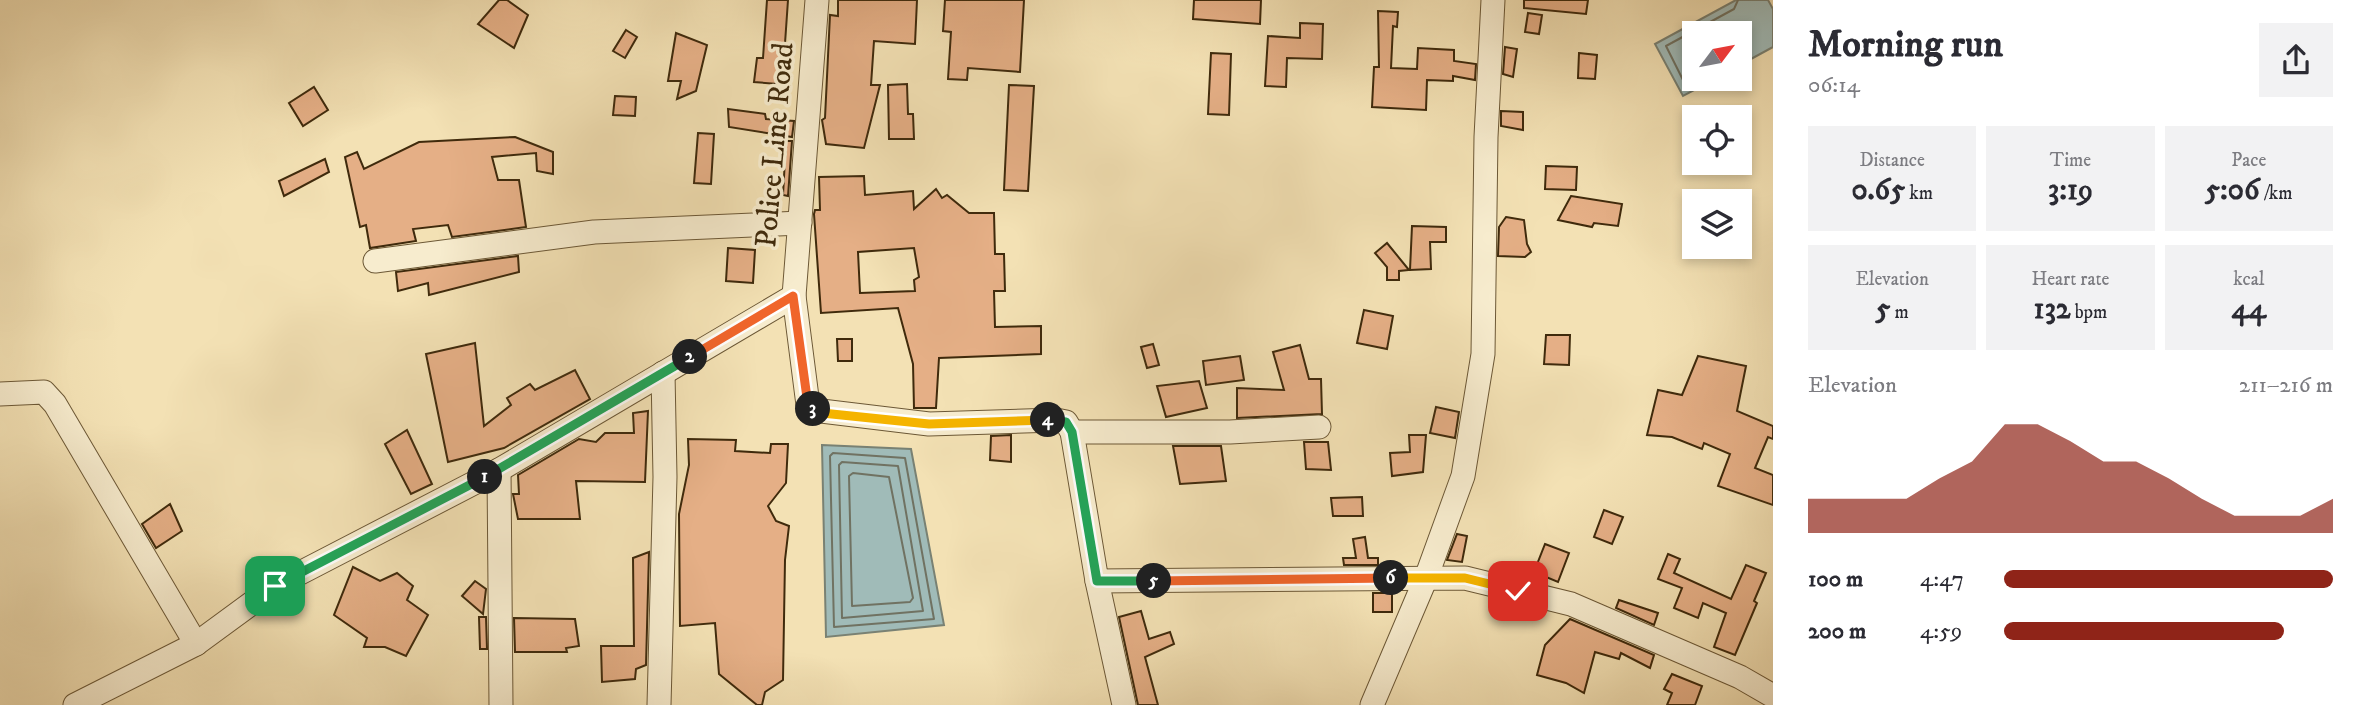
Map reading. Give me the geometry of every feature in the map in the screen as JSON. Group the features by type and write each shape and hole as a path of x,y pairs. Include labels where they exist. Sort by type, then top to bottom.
{"street":[{"name":"Police Line Road","path":"817,0 793,296 808,405 817,412 929,424 1056,420 1066,422 1072,432"},
{"path":"1372,705 1426,578 1463,476 1483,354 1486,137 1493,0"},
{"path":"375,261 594,232 800,223"},
{"path":"75,705 196,643 275,586 499,470 793,296"},
{"path":"659,705 665,477 663,373"},
{"path":"0,394 44,393 55,404 196,643"},
{"path":"1124,705 1097,581 1072,432 1230,432 1319,427"},
{"path":"499,470 501,705"},
{"path":"1097,581 1465,578 1572,604 1740,677 1773,696"}],"water":[{"path":"1736,0 1768,0 1773,9 1773,47 1752,58 1752,21 1697,21"},
{"path":"1682,29 1682,91 1692,91 1683,96 1655,44"},
{"path":"822,445 911,449 944,625 826,637"}],"building":[{"path":"499,0 507,0 528,15 514,48 478,24"},
{"path":"767,0 788,0 784,58 791,58 790,85 754,82 757,58 763,58"},
{"path":"838,0 917,0 915,44 874,41 871,85 880,85 864,148 826,144 822,120 825,118 830,15 838,16"},
{"path":"945,0 1024,0 1020,72 968,68 967,80 948,79 951,32 943,31"},
{"path":"1194,0 1261,0 1260,24 1193,19"},
{"path":"1524,0 1588,0 1586,14 1524,8"},
{"path":"1378,11 1398,12 1397,27 1393,26 1391,68 1417,69 1418,48 1454,50 1454,61 1476,64 1475,80 1453,76 1453,81 1427,80 1426,110 1372,107 1374,67 1379,67"},
{"path":"1528,13 1542,15 1539,34 1525,32"},
{"path":"1300,23 1323,24 1322,59 1287,58 1286,87 1265,86 1268,36 1300,38"},
{"path":"626,30 637,37 625,58 613,51"},
{"path":"676,33 707,45 696,91 677,99 681,81 668,81"},
{"path":"1505,47 1517,49 1513,77 1503,74"},
{"path":"1211,53 1231,54 1229,115 1208,114"},
{"path":"1579,53 1597,55 1595,79 1578,78"},
{"path":"907,84 908,114 913,114 914,139 889,139 888,85"},
{"path":"1009,85 1034,86 1028,191 1004,190"},
{"path":"314,87 328,110 303,126 289,103"},
{"path":"615,96 636,97 635,116 613,115"},
{"path":"728,109 765,114 766,119 794,121 792,137 729,127"},
{"path":"1501,111 1523,112 1523,130 1501,126"},
{"path":"698,133 714,134 711,184 694,183"},
{"path":"515,137 553,152 553,174 537,171 536,153 492,157 498,180 519,180 526,227 452,237 448,225 413,229 416,241 370,248 366,225 360,227 345,157 357,152 364,169 419,142"},
{"path":"786,141 792,141 788,196 783,195"},
{"path":"325,159 329,172 284,196 279,181"},
{"path":"1546,166 1577,167 1576,190 1545,189"},
{"path":"864,176 865,195 913,191 914,209 936,189 942,198 947,195 969,213 994,213 995,254 1004,254 1005,291 994,291 995,327 1041,326 1041,354 939,358 936,408 914,408 913,364 898,308 821,313 814,214 815,210 820,210 819,177","holes":["914,248 919,277 914,280 915,291 860,293 858,252"]},
{"path":"1571,196 1622,204 1618,226 1594,223 1592,227 1558,220"},
{"path":"1506,217 1524,220 1527,244 1531,252 1525,257 1498,256 1499,227"},
{"path":"1412,226 1446,227 1446,242 1430,242 1431,269 1410,270"},
{"path":"1387,243 1409,270 1399,271 1399,280 1387,280 1387,267 1375,253"},
{"path":"728,248 755,250 753,283 726,281"},
{"path":"518,256 519,272 429,295 428,283 398,291 396,272"},
{"path":"1364,310 1393,316 1387,349 1357,343"},
{"path":"1546,335 1570,335 1569,365 1544,364"},
{"path":"837,339 852,339 852,361 838,361"},
{"path":"475,343 484,426 511,405 507,398 530,384 535,390 575,370 590,399 504,448 448,462 426,354"},
{"path":"1153,344 1159,365 1147,368 1141,347"},
{"path":"1300,345 1309,379 1321,379 1322,414 1237,418 1237,388 1284,390 1273,352"},
{"path":"1240,356 1244,380 1206,385 1203,361"},
{"path":"1698,356 1746,366 1737,411 1773,426 1773,439 1768,437 1755,468 1773,475 1773,505 1718,486 1730,454 1704,443 1702,449 1672,437 1647,435 1658,390 1682,395"},
{"path":"1199,381 1207,408 1166,417 1157,386"},
{"path":"1436,407 1459,412 1455,438 1430,433"},
{"path":"648,411 645,482 576,481 580,519 518,519 513,494 519,494 518,475 579,439 596,442 605,433 634,433 633,413"},
{"path":"407,430 432,484 411,494 385,444"},
{"path":"1011,435 1011,462 990,460 991,436"},
{"path":"1409,435 1426,435 1423,472 1392,476 1390,453 1410,452"},
{"path":"688,439 736,440 735,451 770,453 771,444 788,444 786,483 768,506 776,521 789,526 785,560 783,680 765,692 762,705 757,705 719,674 715,623 680,626 679,514 689,465"},
{"path":"1304,442 1328,442 1331,470 1306,469"},
{"path":"1173,446 1221,446 1226,481 1180,484"},
{"path":"1362,497 1363,516 1333,516 1331,498"},
{"path":"170,504 182,531 156,548 142,524"},
{"path":"1604,510 1623,517 1612,544 1594,537"},
{"path":"1457,534 1467,536 1462,562 1447,560"},
{"path":"1365,537 1368,558 1378,558 1378,565 1344,565 1343,558 1356,558 1353,539"},
{"path":"1545,544 1569,553 1558,582 1534,572"},
{"path":"649,552 646,665 636,669 635,679 602,682 601,646 634,646 633,558"},
{"path":"1668,554 1680,559 1674,573 1731,599 1746,565 1766,573 1754,601 1757,603 1735,655 1714,647 1726,613 1703,603 1698,618 1674,608 1682,588 1658,579"},
{"path":"353,567 380,581 397,573 413,586 407,600 428,615 406,656 385,647 364,647 367,638 334,615"},
{"path":"475,581 486,589 483,614 462,596"},
{"path":"1373,593 1392,593 1392,612 1373,612"},
{"path":"1619,600 1658,613 1654,625 1616,608"},
{"path":"1141,611 1149,639 1170,632 1174,644 1145,657 1158,705 1138,705 1119,617"},
{"path":"479,617 486,617 487,649 480,649"},
{"path":"514,618 575,619 579,646 566,648 567,652 515,652"},
{"path":"1570,619 1654,655 1650,668 1621,653 1619,659 1595,652 1584,693 1566,683 1537,675 1545,645"},
{"path":"1672,674 1702,686 1695,705 1667,705 1672,693 1664,689"}],"route":[{"path":"275,586 499,470 793,296 808,405 817,412 929,424 1056,420 1066,422 1072,432 1097,581 1465,578 1518,591"}]}
